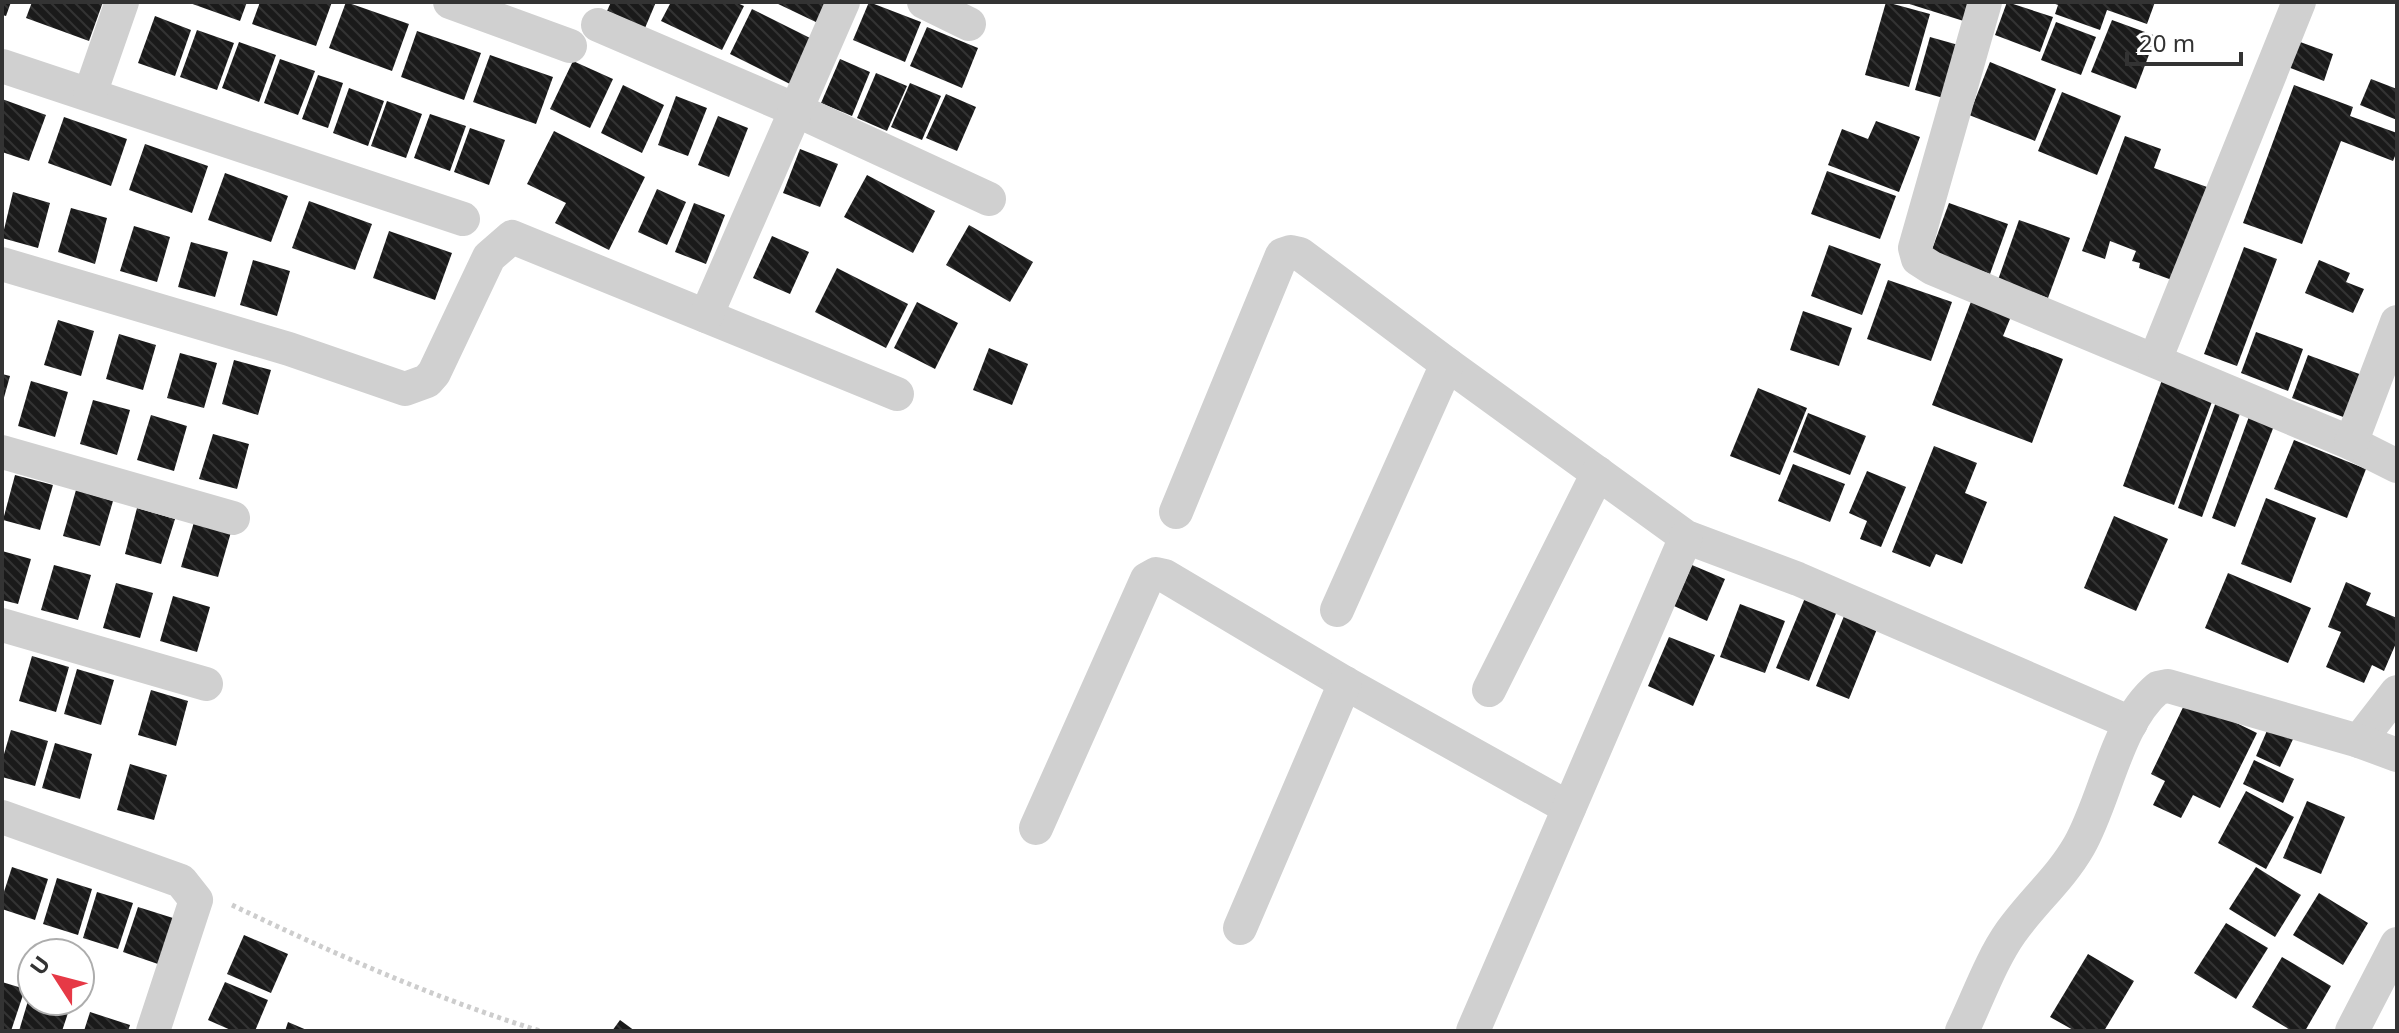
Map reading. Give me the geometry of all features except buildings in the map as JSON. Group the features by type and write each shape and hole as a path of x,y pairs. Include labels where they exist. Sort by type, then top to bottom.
{"street":[{"path":"90,94 122,2"},
{"path":"450,2 570,46"},
{"path":"706,316 843,2"},
{"path":"924,2 969,24"},
{"path":"1985,2 1915,248 1918,259 1932,268 2351,443 2397,466"},
{"path":"2155,360 2299,2"},
{"path":"598,25 796,110 989,199"},
{"path":"2,66 463,219"},
{"path":"2,264 289,349 405,389 427,381 434,373 489,257 512,237 897,394"},
{"path":"1176,512 1282,255 1291,252 1300,254 1686,537 1798,579 2131,723"},
{"path":"2351,443 2397,322"},
{"path":"1337,610 1447,364"},
{"path":"2,452 233,518"},
{"path":"1489,690 1598,473"},
{"path":"1473,1031 1686,537"},
{"path":"1036,828 1147,579 1156,574 1165,576 1345,683 1569,808"},
{"path":"2,625 206,684"},
{"path":"1240,928 1345,683"},
{"path":"1962,1031 2008,936 2030,906 2063,872 2082,842 2131,723 2158,688 2168,686 2359,741 2397,755"},
{"path":"2359,741 2397,692"},
{"path":"2,817 181,881 196,900 153,1031"},
{"path":"2352,1031 2397,944"}],"path":[{"path":"181,881 301,938 458,1004 540,1031"}]}
